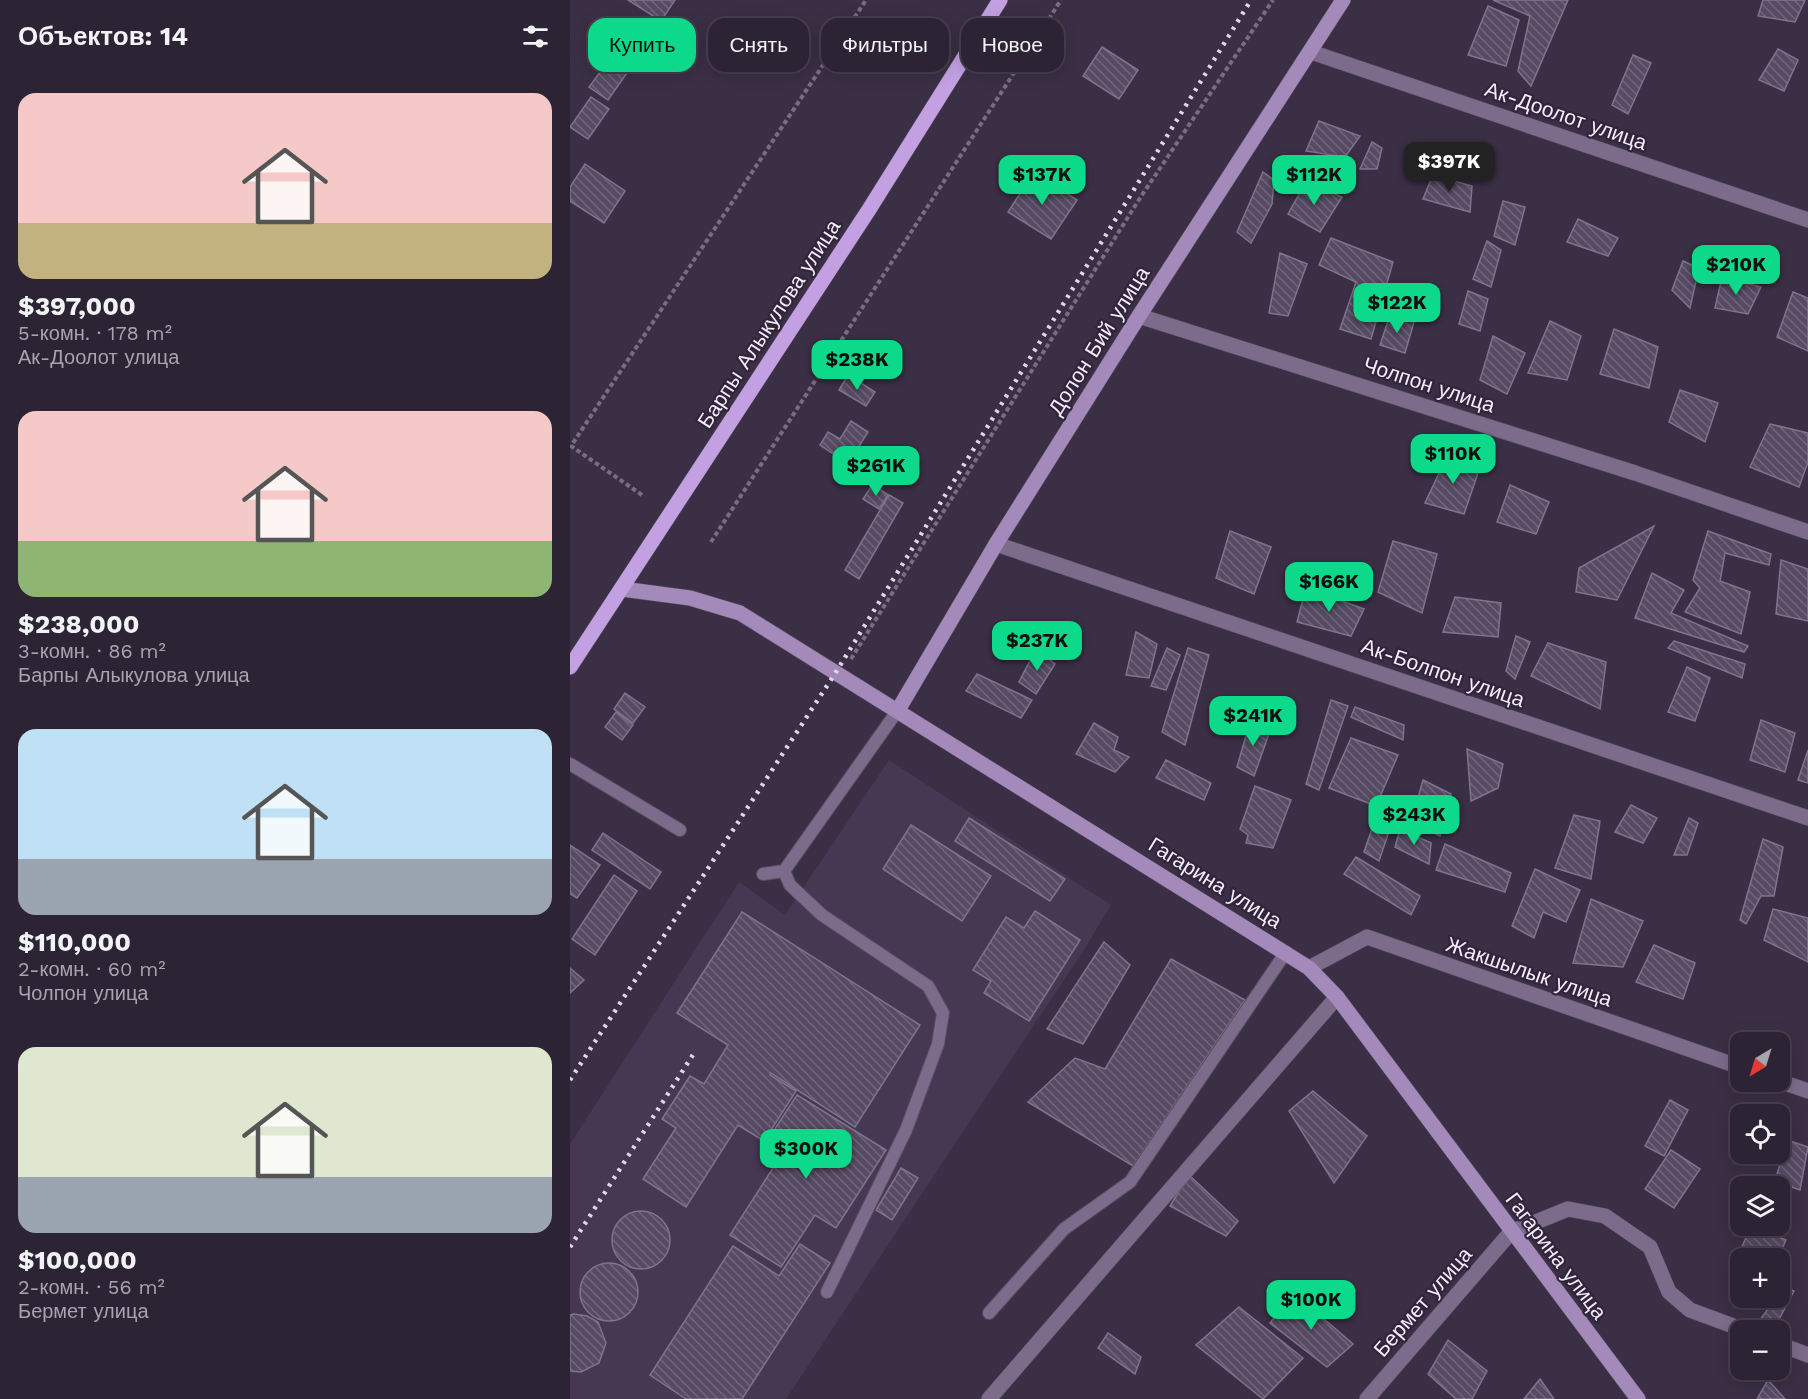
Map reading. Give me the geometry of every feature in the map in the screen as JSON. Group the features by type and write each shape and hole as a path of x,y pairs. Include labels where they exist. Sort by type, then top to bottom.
{"main road":[{"name":"Барпы Алыкулова улица","path":"570,667 870,208 1000,0"},
{"name":"Долон Бий улица","path":"898,710 996,544 1139,316 1343,0"},
{"name":"Гагарина улица","path":"622,589 690,598 740,614 898,710 1309,968 1337,997 1638,1399"}],"street":[{"name":"Ак-Доолот улица","path":"1311,52 1808,220"},
{"name":"Чолпон улица","path":"1139,316 1635,472 1808,532"},
{"name":"Ак-Болпон улица","path":"996,544 1808,818"},
{"name":"Жакшылык улица","path":"1309,968 1366,937 1730,1064"},
{"path":"989,1399 1337,997"},
{"path":"1790,1085 1808,1091"},
{"path":"1511,1232 1568,1209 1605,1216 1650,1247 1669,1292 1690,1310 1730,1325"},
{"name":"Бермет улица","path":"1367,1399 1511,1232"},
{"path":"1790,1348 1808,1355"}],"lane":[{"path":"763,874 784,871 898,710"},
{"path":"570,764 680,830"},
{"path":"784,871 790,885 822,915 928,986 943,1013 938,1044 906,1130 827,1292"},
{"path":"988,1313 1064,1229 1130,1182 1286,952"}],"path":[{"path":"642,495 571,447 866,0"},
{"path":"711,542 1061,0"},
{"path":"841,675 1133,208 1273,0"}],"shaded area":[{"path":"889,760 1111,905 1085,948 786,1399 570,1399 570,1144 739,882 785,915"}],"building":[{"path":"628,0 675,0 663,18 656,18"},
{"path":"1493,0 1568,0 1531,86 1518,71 1530,16"},
{"path":"1763,0 1805,0 1795,22 1758,16"},
{"path":"1488,6 1519,20 1506,66 1468,55"},
{"path":"1102,47 1138,70 1119,99 1083,76"},
{"path":"1778,49 1798,60 1784,91 1759,80"},
{"path":"1633,55 1651,63 1628,114 1612,105"},
{"path":"600,72 627,73 608,100 589,87"},
{"path":"591,97 609,109 588,139 570,127"},
{"path":"1319,121 1360,136 1345,157 1306,151"},
{"path":"1372,142 1382,148 1377,169 1360,169"},
{"path":"585,164 625,191 604,223 570,201 570,187"},
{"path":"1034,172 1077,200 1051,239 1008,212"},
{"path":"1263,172 1274,180 1272,204 1251,243 1237,232"},
{"path":"1433,175 1472,186 1470,212 1423,199"},
{"path":"1306,182 1342,197 1320,232 1288,214"},
{"path":"1503,201 1525,207 1515,245 1494,236"},
{"path":"1578,219 1618,238 1608,256 1567,242"},
{"path":"1331,238 1393,262 1371,339 1340,329 1356,282 1319,265"},
{"path":"1487,241 1501,250 1491,287 1473,279"},
{"path":"1280,253 1307,264 1288,316 1269,313"},
{"path":"1683,261 1699,268 1690,308 1672,290"},
{"path":"1722,277 1761,287 1748,314 1715,308"},
{"path":"1468,291 1488,299 1480,331 1459,324"},
{"path":"1793,292 1808,298 1808,351 1777,337"},
{"path":"1390,315 1414,322 1405,353 1380,345"},
{"path":"1550,321 1581,336 1567,380 1528,373"},
{"path":"1614,329 1658,347 1649,388 1600,374"},
{"path":"1493,336 1525,353 1507,394 1480,380"},
{"path":"848,375 875,392 866,406 839,390"},
{"path":"1680,390 1718,403 1705,442 1669,422"},
{"path":"851,421 868,432 848,464 820,445 828,432 840,439"},
{"path":"1770,424 1808,433 1808,462 1799,487 1750,467"},
{"path":"1449,452 1479,470 1464,514 1425,503"},
{"path":"873,484 888,495 879,509 863,499"},
{"path":"1510,485 1549,502 1536,534 1497,522"},
{"path":"889,495 903,503 859,579 845,570"},
{"path":"1654,526 1617,600 1576,592 1579,568"},
{"path":"1230,531 1271,547 1254,594 1216,578"},
{"path":"1708,531 1771,554 1769,565 1725,553 1720,581 1750,592 1741,634 1685,612 1700,588 1693,580"},
{"path":"1393,541 1437,554 1422,613 1378,592"},
{"path":"1781,560 1808,569 1808,621 1776,614"},
{"path":"1652,573 1684,590 1671,613 1748,646 1744,652 1635,618"},
{"path":"1306,588 1364,609 1351,636 1297,622"},
{"path":"1455,597 1501,603 1498,637 1443,632"},
{"path":"1136,632 1157,644 1149,678 1126,675"},
{"path":"1516,636 1530,642 1515,679 1506,671"},
{"path":"1674,641 1745,664 1742,678 1668,648"},
{"path":"1548,643 1606,662 1600,709 1531,676"},
{"path":"1167,648 1180,655 1166,690 1151,686"},
{"path":"1188,648 1209,655 1185,745 1162,732"},
{"path":"1036,649 1055,664 1036,694 1019,682"},
{"path":"1687,667 1710,678 1695,721 1668,712"},
{"path":"977,674 1032,700 1021,718 966,691"},
{"path":"625,693 645,707 633,723 614,709"},
{"path":"1331,700 1348,706 1319,790 1306,784"},
{"path":"1355,707 1404,725 1403,740 1351,717"},
{"path":"616,712 633,725 622,740 605,727"},
{"path":"1251,718 1271,728 1254,776 1237,767"},
{"path":"1761,720 1795,733 1785,772 1750,760"},
{"path":"1094,723 1118,737 1114,750 1129,757 1115,772 1076,754"},
{"path":"1351,738 1398,755 1376,806 1329,788"},
{"path":"1467,749 1503,764 1498,788 1471,801"},
{"path":"1808,750 1808,783 1798,780"},
{"path":"1166,760 1211,783 1204,800 1156,778"},
{"path":"1423,780 1451,794 1440,836 1411,822"},
{"path":"1255,786 1291,800 1273,848 1246,843 1248,835 1240,829"},
{"path":"1631,805 1657,818 1643,843 1615,832"},
{"path":"1377,814 1393,820 1379,861 1364,852"},
{"path":"1574,815 1600,821 1591,879 1555,868"},
{"path":"969,818 1065,879 1050,901 955,841"},
{"path":"1689,818 1698,823 1687,855 1674,855"},
{"path":"911,825 991,876 962,921 883,869"},
{"path":"1400,829 1431,843 1429,864 1395,847"},
{"path":"603,833 661,872 650,889 592,850"},
{"path":"1763,839 1783,847 1774,896 1761,896 1746,924 1740,920"},
{"path":"1445,844 1511,873 1505,892 1436,870"},
{"path":"570,845 600,865 577,898 570,894"},
{"path":"1356,857 1420,896 1411,915 1344,874"},
{"path":"1535,869 1580,890 1566,922 1543,912 1534,938 1512,926"},
{"path":"614,875 637,891 595,955 572,939"},
{"path":"1591,899 1643,921 1623,967 1573,963"},
{"path":"1773,909 1808,918 1808,962 1764,940"},
{"path":"1035,911 1080,940 1029,1021 984,993 991,981 973,970 1006,917 1024,928"},
{"path":"742,912 920,1025 855,1127 771,1073 770,1075 796,1091 764,1141 738,1125 686,1207 643,1179 676,1128 662,1119 690,1076 704,1084 728,1045 677,1013"},
{"path":"1104,942 1130,965 1083,1044 1047,1029"},
{"path":"1654,945 1695,963 1683,999 1636,982"},
{"path":"1171,959 1245,1000 1133,1166 1028,1102 1075,1058 1105,1069"},
{"path":"570,968 584,980 570,993"},
{"path":"1313,1091 1367,1136 1334,1183 1289,1111"},
{"path":"797,1095 886,1150 836,1228 815,1215 781,1267 730,1235 782,1154 765,1144"},
{"path":"1670,1100 1688,1110 1664,1156 1645,1146"},
{"path":"1790,1141 1808,1147 1800,1190 1790,1186 1790,1176 1776,1176 1780,1164 1790,1164"},
{"path":"1671,1150 1700,1169 1674,1208 1645,1189"},
{"path":"901,1168 918,1178 892,1220 876,1210"},
{"path":"1189,1175 1238,1221 1226,1236 1170,1206"},
{"path":"635,1211 647,1211 662,1219 670,1234 670,1246 662,1261 647,1269 635,1269 620,1261 612,1246 612,1234 620,1219"},
{"path":"1747,1236 1776,1236 1786,1240 1782,1248 1742,1248"},
{"path":"800,1244 830,1263 742,1399 686,1399 650,1375 733,1246 779,1276"},
{"path":"609,1263 620,1265 630,1271 636,1281 638,1292 636,1303 630,1313 620,1319 609,1321 598,1319 588,1313 582,1303 580,1292 582,1281 588,1271 598,1265"},
{"path":"1294,1293 1353,1344 1327,1367 1270,1323"},
{"path":"1239,1307 1303,1358 1263,1399 1196,1345"},
{"path":"1769,1308 1785,1308 1779,1320 1760,1320"},
{"path":"570,1315 587,1316 598,1322 606,1343 599,1363 581,1372 570,1371"},
{"path":"1108,1333 1141,1357 1135,1374 1098,1348"},
{"path":"1448,1340 1487,1371 1472,1399 1456,1399 1428,1374"},
{"path":"1540,1379 1554,1399 1524,1399"},
{"path":"1768,1380 1785,1399 1757,1399"}],"railway":[{"path":"570,1080 836,672 1251,0"},
{"path":"570,1247 696,1050"}]}
